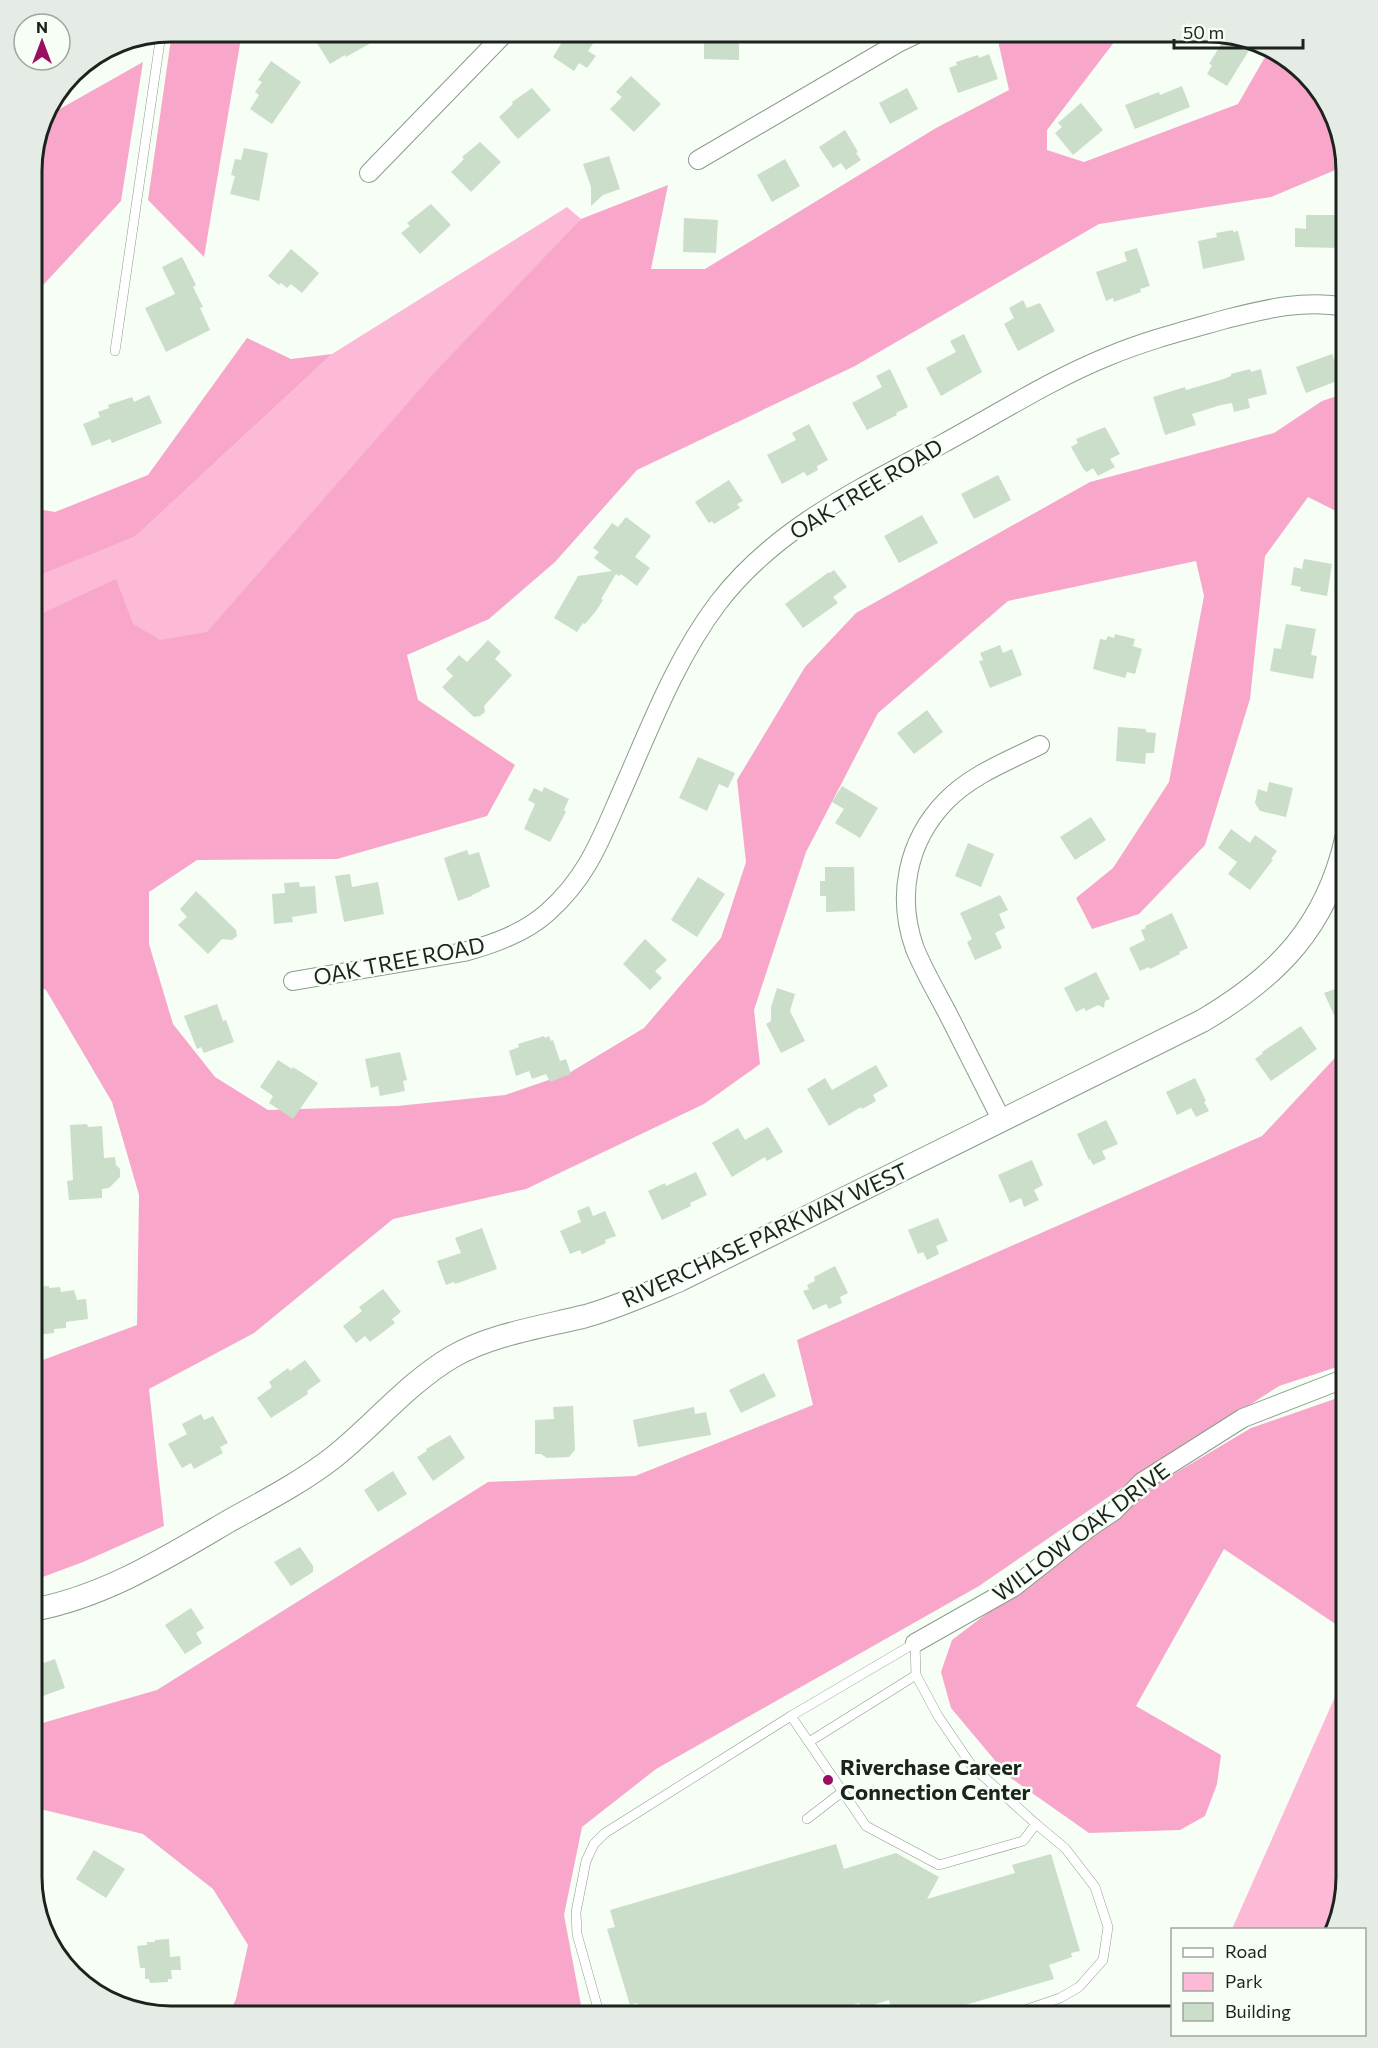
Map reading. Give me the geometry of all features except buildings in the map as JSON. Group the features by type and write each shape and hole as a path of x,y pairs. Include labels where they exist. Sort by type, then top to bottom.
{"street":[{"path":"369,173 496,42"},
{"path":"698,160 901,42"},
{"name":"OAK TREE ROAD","path":"293,981 464,952 510,936 546,914 575,883 599,845 672,678 704,622 740,577 757,561 782,539 830,506 1065,376 1108,356 1149,341 1257,311 1301,304 1336,306"},
{"path":"1002,1121 916,951 906,911 908,870 926,825 946,801 984,773 1040,745"},
{"name":"RIVERCHASE PARKWAY WEST","path":"42,1608 97,1593 156,1564 291,1486 327,1462 409,1389 455,1355 487,1341 616,1306 680,1280 1202,1021 1236,1000 1268,975 1294,947 1328,896 1336,889"},
{"name":"WILLOW OAK DRIVE","path":"915,1643 1014,1587 1114,1511 1142,1482 1243,1418 1336,1382"}],"lane":[{"path":"115,351 160,43"},
{"path":"597,2006 577,1934 576,1912 586,1861 594,1844 614,1827 791,1716 915,1643 916,1675 932,1706 972,1766 1065,1848 1095,1887 1108,1927 1103,1960 1079,1987 1060,1998 1036,2006"},
{"path":"809,1742 916,1675"},
{"path":"791,1716 866,1826 939,1865 1023,1841 1036,1824"},
{"path":"807,1819 842,1792"}],"green space":[{"path":"567,207 581,219 207,657 42,715 42,572 136,536 332,354"},
{"path":"1336,1695 1336,1877 1332,1910 1326,1926 1325,1928 1232,1928"}],"shaded area":[{"path":"171,42 240,42 204,257 148,200"},
{"path":"998,42 1114,42 1047,130 1047,150 1084,162 1238,104 1266,56 1298,80 1319,107 1332,138 1336,170 1271,197 1099,224 855,366 637,470 555,562 489,619 407,655 418,700 515,765 487,816 337,859 197,860 149,892 149,944 173,1024 215,1077 268,1110 397,1106 505,1095 569,1073 644,1028 721,938 746,862 737,780 805,667 856,613 1090,482 1274,433 1322,401 1336,396 1336,511 1308,497 1265,556 1250,699 1205,845 1139,914 1092,929 1076,898 1113,868 1169,782 1204,596 1196,561 1008,601 878,713 806,852 754,1010 760,1064 704,1104 526,1189 393,1219 254,1333 149,1389 164,1526 83,1562 42,1577 42,1360 137,1325 139,1195 112,1102 46,990 42,988 42,613 116,579 133,624 160,640 207,632 435,372 581,219 668,185 651,269 705,269 936,128 1009,90"},
{"path":"143,62 121,201 42,286 42,163 46,138 57,110"},
{"path":"247,338 291,359 332,354 136,536 42,574 42,510 55,512 148,475"},
{"path":"1336,1057 1336,1367 1279,1386 1120,1489 979,1586 656,1769 582,1827 564,1915 581,2006 233,2006 248,1945 213,1889 143,1834 42,1809 42,1723 157,1690 488,1482 635,1476 813,1405 797,1340 1262,1136"},
{"path":"1336,1398 1336,1624 1224,1549 1136,1706 1221,1755 1217,1784 1205,1816 1180,1830 1089,1833 1008,1776 951,1708 941,1672 952,1640 1157,1484 1251,1428"}],"place":[{"name":"Riverchase Career Connection Center","path":"828,1780"}]}
